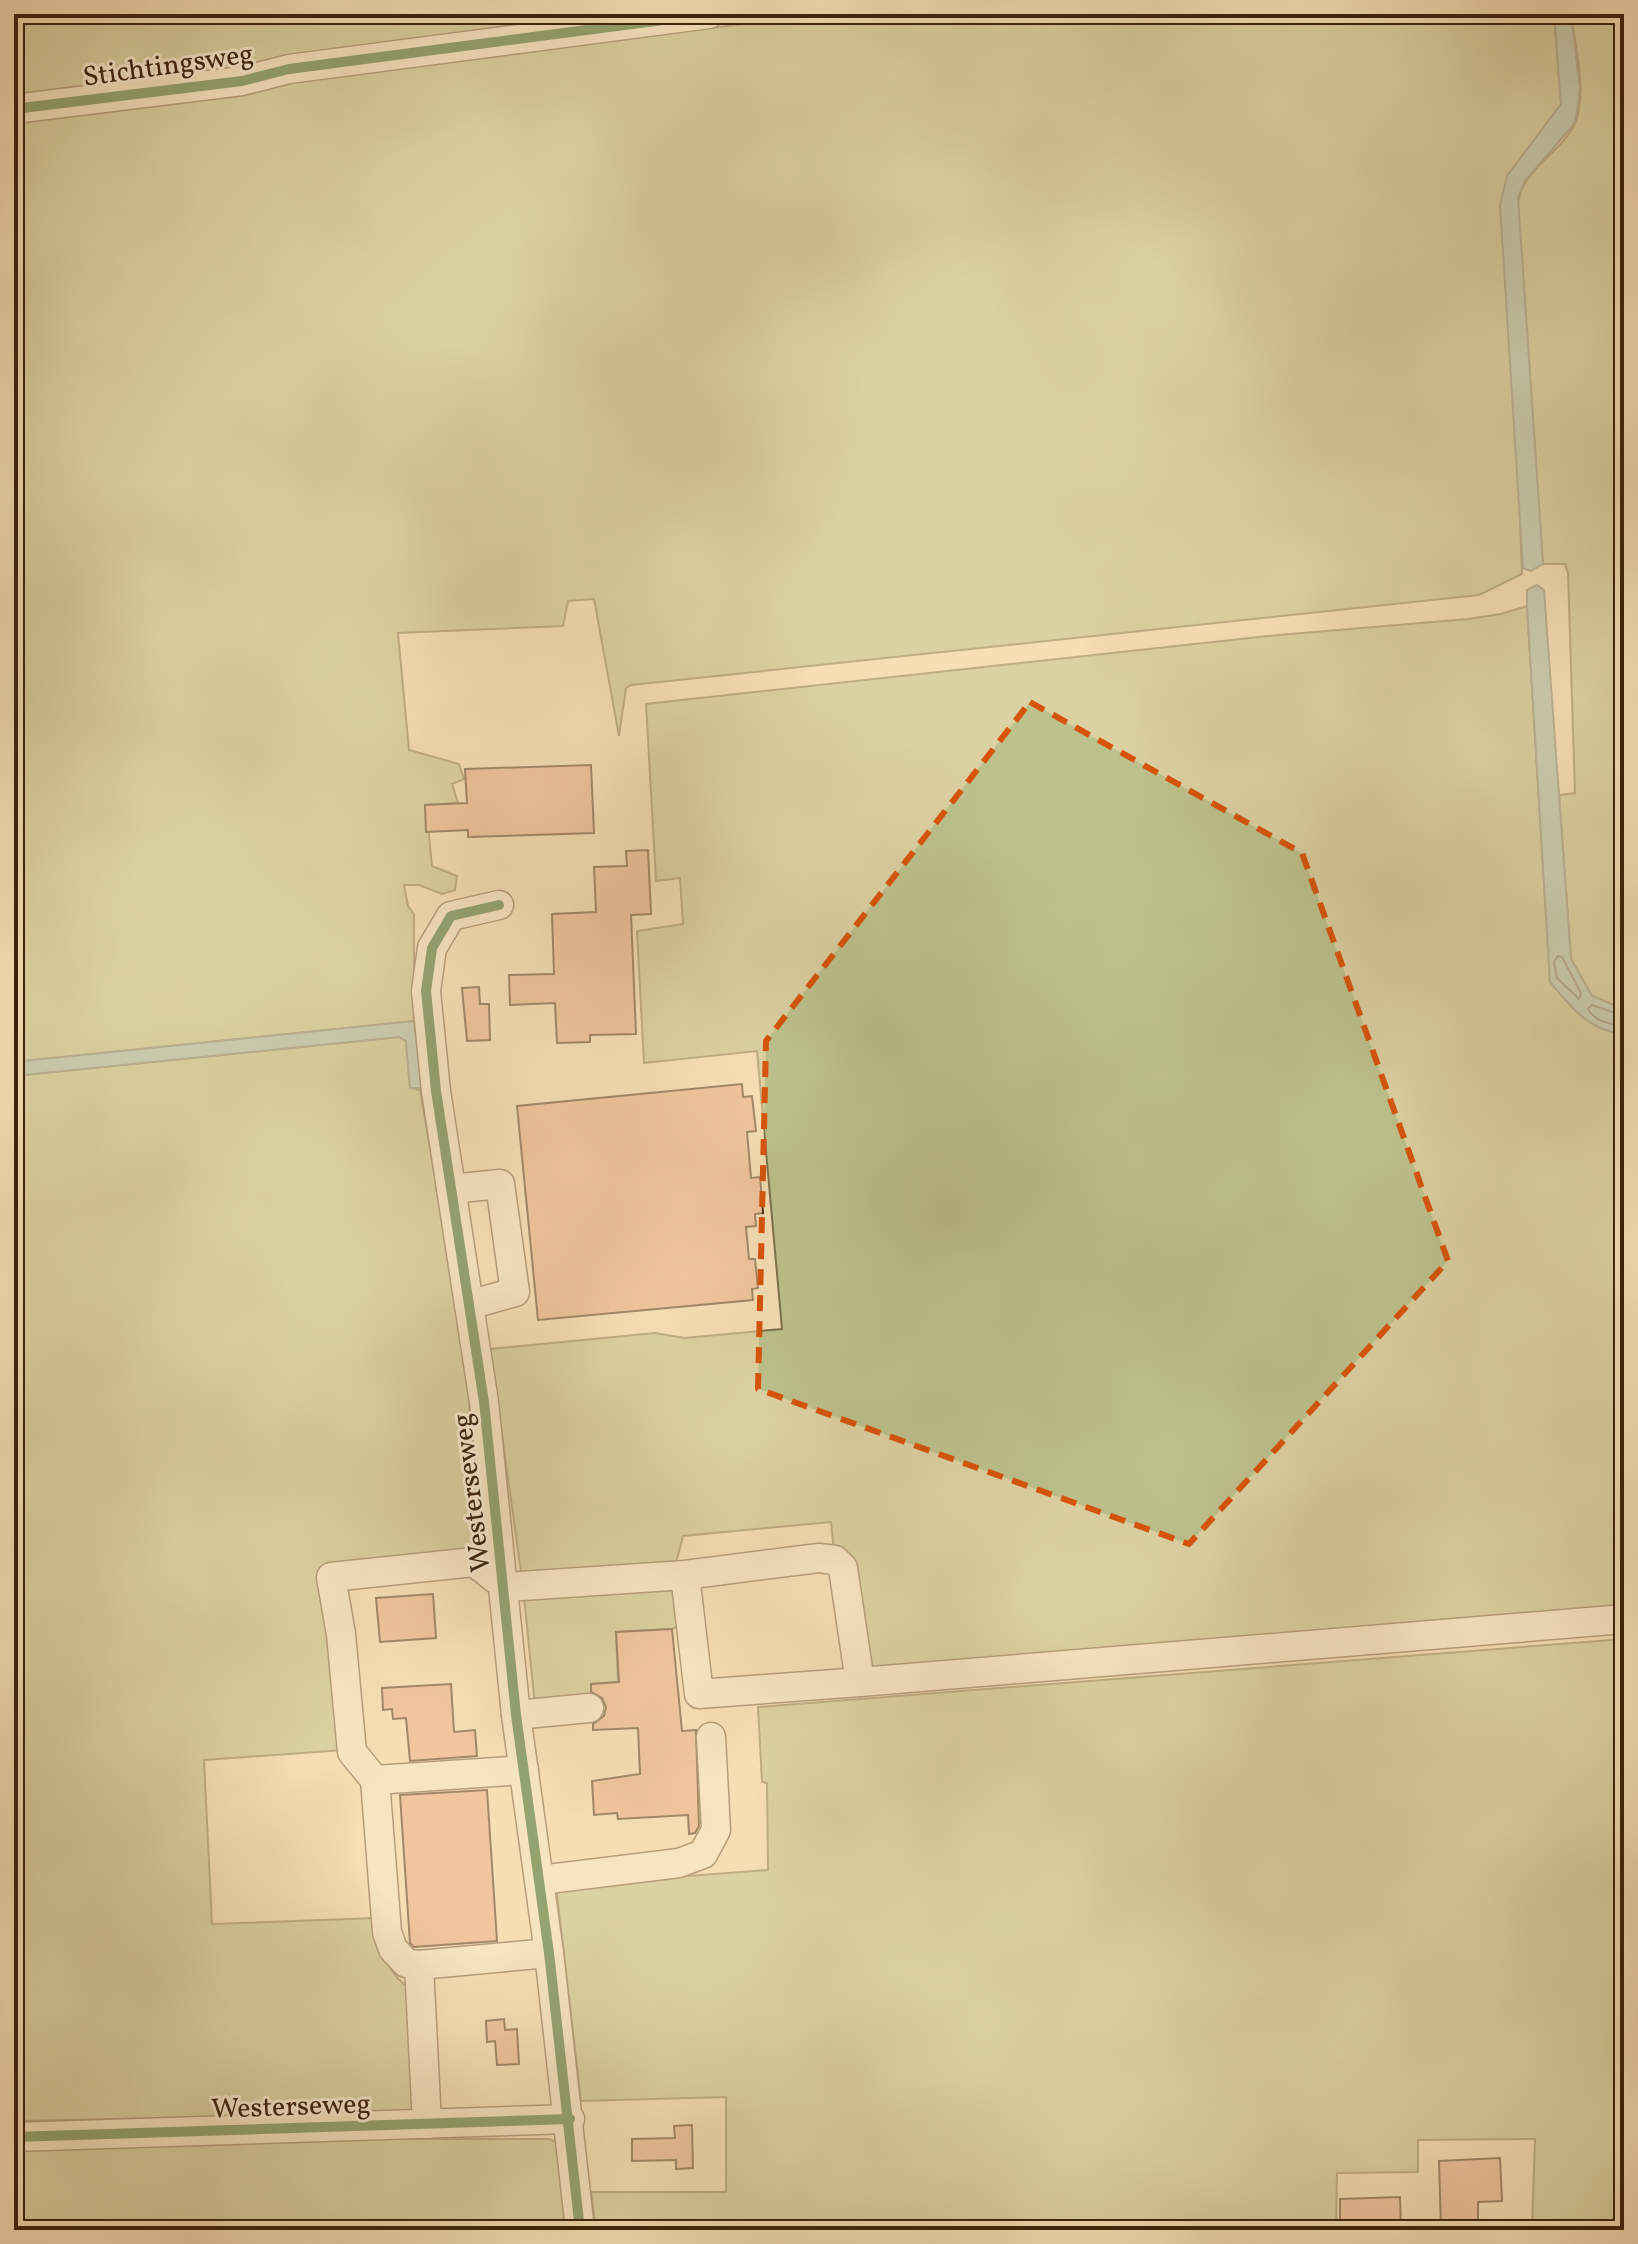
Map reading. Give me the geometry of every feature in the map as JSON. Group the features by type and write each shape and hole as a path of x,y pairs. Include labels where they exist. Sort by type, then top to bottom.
{"street":[{"name":"Stichtingsweg","path":"14,109 242,81 289,69 707,14"},
{"name":"Westerseweg","path":"499,905 451,916 432,948 426,991 506,1587 516,1715 570,2119 580,2230"},
{"path":"451,1189 500,1184 515,1292 469,1305"},
{"path":"549,1953 419,1965 406,1963 393,1949 387,1932 375,1780 352,1752 341,1634 331,1577 474,1562 506,1587 685,1575 819,1558 835,1560 843,1568 860,1682"},
{"path":"685,1575 699,1694 1624,1619"},
{"path":"516,1715 589,1708"},
{"path":"540,1880 679,1863 703,1854 716,1830 711,1737"},
{"path":"375,1780 524,1770"},
{"path":"419,1965 427,2124"},
{"name":"Westerseweg","path":"14,2137 570,2119"}],"highlighted area":[{"path":"1030,702 1302,853 1448,1261 1189,1544 758,1389 766,1041"}],"green space":[{"path":"14,14 666,14 14,98"},
{"path":"826,14 1554,14 1561,104 1507,176 1522,574 1479,595 631,685 626,688 619,736 594,599 568,601 563,626 398,633 409,750 459,764 464,779 452,784 458,803 426,805 432,866 457,876 455,890 442,894 419,885 404,885 408,906 414,914 414,1021 14,1062 14,117 273,82 302,82 327,74"},
{"path":"1571,14 1624,14 1624,1009 1592,996 1571,959 1559,795 1575,793 1568,573 1565,564 1543,564 1518,208 1525,183 1570,133 1576,121 1580,82"},
{"path":"1527,606 1550,981 1573,1008 1591,1023 1624,1034 1624,1618 877,1679 866,1665 834,1552 831,1522 683,1536 675,1567 522,1579 490,1349 655,1333 684,1338 782,1329 757,1051 644,1063 637,931 683,924 680,878 656,881 646,704 1268,636 1468,619"},
{"path":"399,1037 406,1041 410,1088 420,1090 470,1380 469,1407 485,1554 328,1568 343,1750 204,1760 212,1924 376,1918 380,1942 391,1970 416,1994 418,2113 14,2121 14,1076"},
{"path":"664,1582 679,1592 684,1624 672,1629 616,1632 618,1682 591,1684 591,1700 535,1706 524,1597"},
{"path":"1624,1639 1624,2230 1532,2230 1535,2139 1418,2140 1418,2172 1337,2173 1336,2230 596,2230 591,2192 726,2192 726,2097 581,2101 556,1886 768,1870 767,1783 762,1782 758,1707"},
{"path":"297,2139 550,2139 559,2144 573,2230 14,2230 14,2146"}],"water":[{"path":"1554,14 1571,14 1580,90 1575,123 1525,181 1518,197 1543,564 1531,571 1523,568 1500,205 1507,176 1561,104"},
{"path":"1537,585 1544,590 1571,959 1592,996 1624,1009 1624,1034 1591,1023 1573,1009 1550,982 1527,606 1527,590"},
{"path":"414,1021 423,1088 410,1088 406,1041 399,1037 14,1076 14,1062"}],"building":[{"path":"591,765 594,833 468,837 468,830 426,832 425,805 467,803 465,769"},
{"path":"648,850 651,914 631,915 636,1034 590,1035 590,1042 557,1043 555,1003 510,1005 509,975 554,974 552,914 596,912 594,867 627,866 626,851"},
{"path":"479,987 480,1004 489,1004 490,1040 467,1041 462,988"},
{"path":"742,1084 743,1097 752,1096 756,1131 747,1132 751,1178 760,1177 763,1213 755,1214 756,1226 746,1227 749,1259 755,1259 758,1288 752,1289 753,1300 538,1320 517,1106"},
{"path":"433,1594 436,1638 380,1642 376,1598"},
{"path":"672,1629 682,1731 696,1730 699,1826 695,1833 689,1834 688,1815 618,1819 617,1813 594,1815 592,1781 640,1774 638,1728 593,1730 593,1724 604,1716 606,1707 602,1698 591,1692 591,1684 619,1682 616,1632"},
{"path":"451,1684 454,1732 475,1730 477,1756 410,1761 406,1718 393,1719 392,1709 383,1710 382,1688"},
{"path":"487,1790 497,1941 414,1947 410,1943 400,1795"},
{"path":"504,2019 505,2030 517,2029 519,2064 497,2065 495,2041 487,2042 486,2021"},
{"path":"692,2125 693,2168 676,2169 676,2160 632,2161 632,2139 675,2138 674,2126"},
{"path":"1500,2158 1502,2201 1478,2202 1478,2227 1441,2228 1439,2161"},
{"path":"1400,2197 1401,2230 1340,2230 1340,2199"}],"cycle path":[{"path":"14,109 242,81 289,69 709,14"},
{"path":"499,905 451,916 432,948 426,991 436,1091 484,1402 516,1715 549,1953 580,2230"},
{"path":"14,2137 570,2119"}]}
